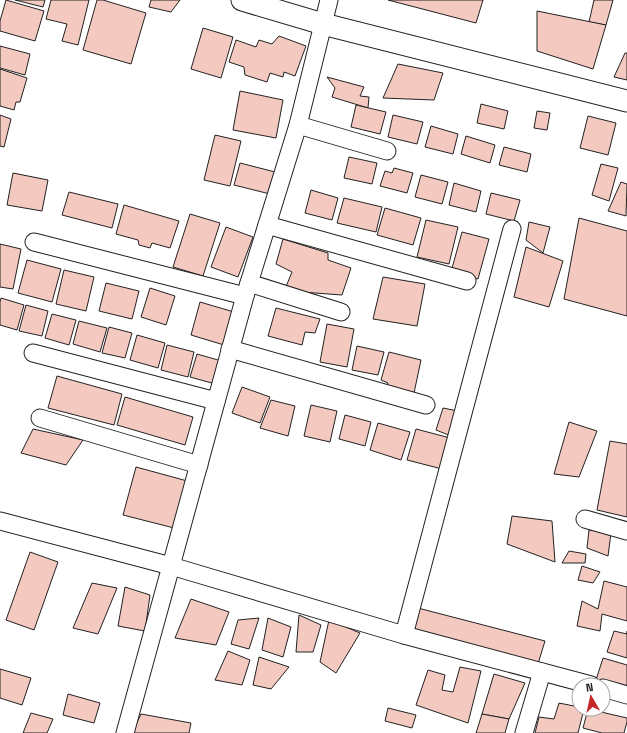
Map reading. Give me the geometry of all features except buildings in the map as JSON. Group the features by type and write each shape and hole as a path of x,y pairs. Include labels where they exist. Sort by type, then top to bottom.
{"street":[{"path":"242,0 323,24 627,101"},
{"path":"125,733 172,566 230,349 298,125 329,0"},
{"path":"298,125 387,151"},
{"path":"267,226 467,281"},
{"path":"404,635 512,229"},
{"path":"34,242 341,312"},
{"path":"230,349 426,405"},
{"path":"33,353 216,401"},
{"path":"40,418 199,465"},
{"path":"585,520 627,532"},
{"path":"0,521 172,566 404,635 571,680"},
{"path":"524,733 542,672"},
{"path":"611,690 627,695"}]}
